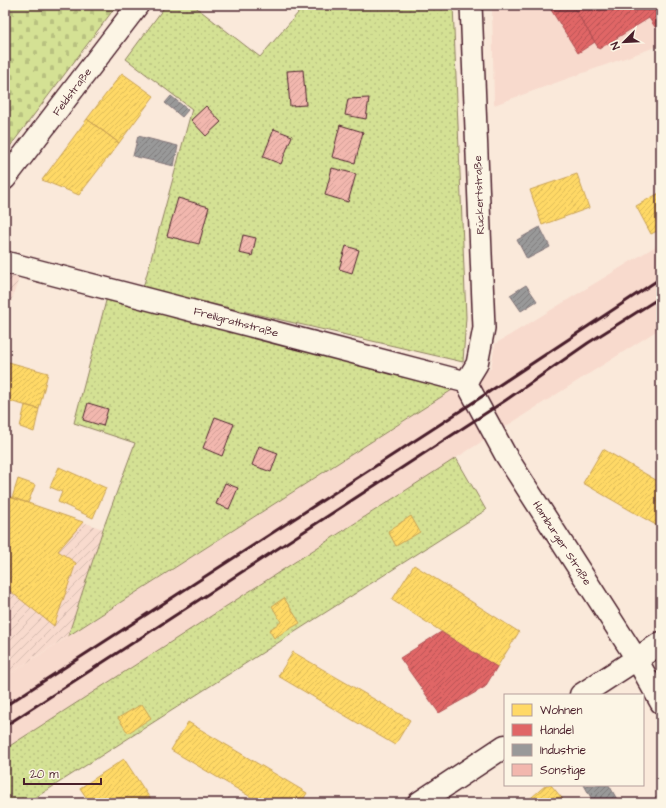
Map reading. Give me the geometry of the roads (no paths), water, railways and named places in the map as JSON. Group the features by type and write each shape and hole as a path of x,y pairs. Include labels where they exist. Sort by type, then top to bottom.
{"street":[{"name":"Feldstraße","path":"5,179 138,5"},
{"name":"Rückertstraße","path":"466,382 477,364 484,328 471,5"},
{"name":"Freiligrathstraße","path":"5,262 466,382"},
{"name":"Hamburger Straße","path":"466,382 505,454 636,658 661,704"},
{"path":"582,694 661,643"},
{"path":"419,803 504,747"}],"railway":[{"path":"5,706 442,423 661,278"},
{"path":"5,726 506,400 588,343 661,297"}]}
